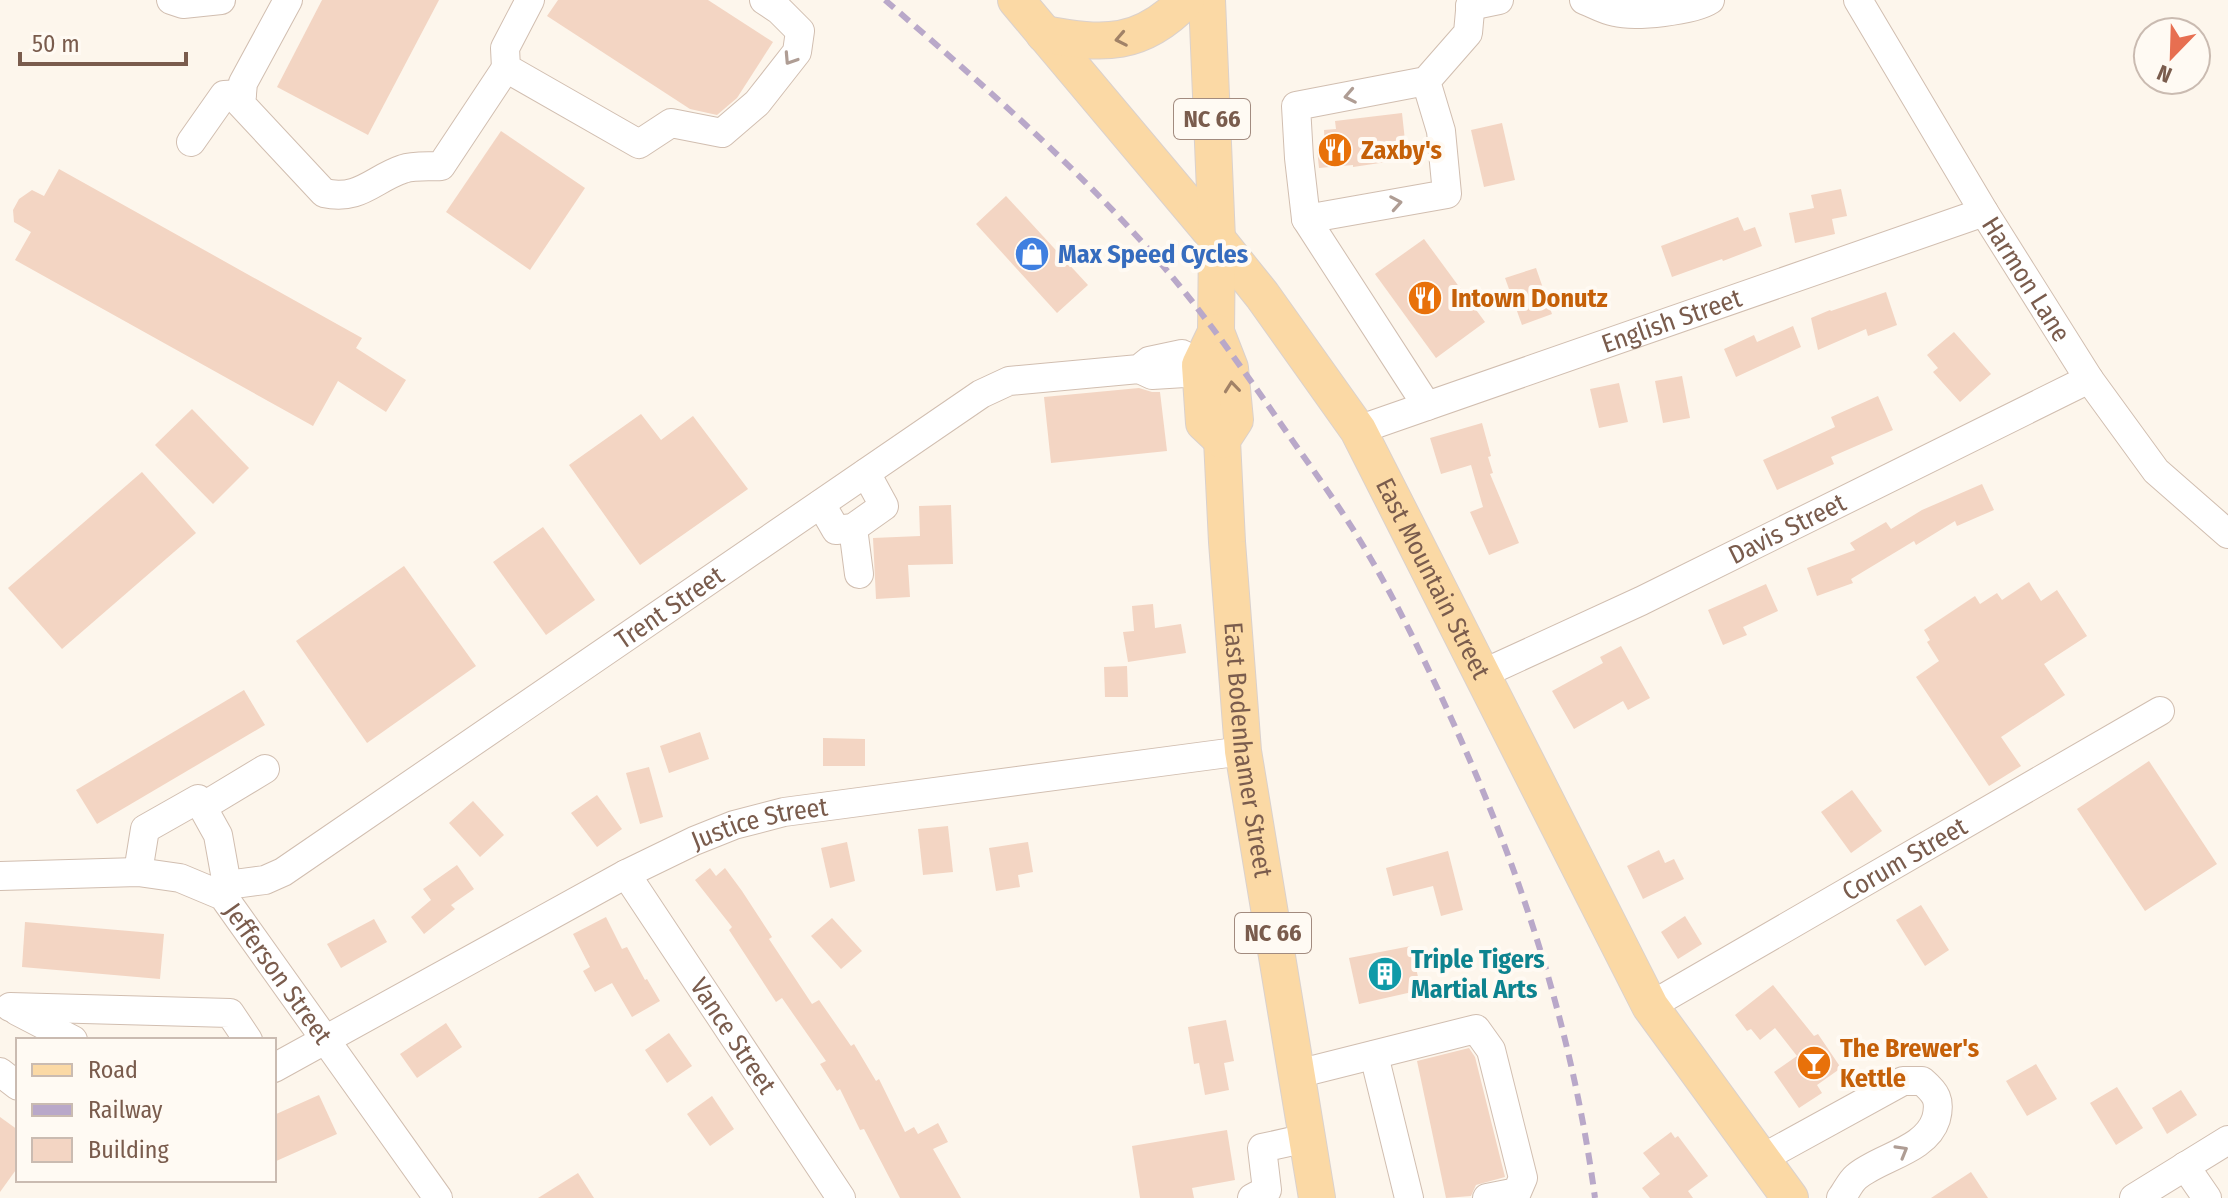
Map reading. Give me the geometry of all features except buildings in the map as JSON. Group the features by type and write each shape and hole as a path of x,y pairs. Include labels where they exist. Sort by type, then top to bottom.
{"main road":[{"name":"East Mountain Street","path":"1016,0 1262,295 1358,430 1650,1006 1790,1198"},
{"path":"1044,34 1082,41 1131,37 1161,22 1186,0"},
{"name":"NC 66","path":"1207,0 1217,239"},
{"name":"East Bodenhamer Street","path":"1217,239 1216,332 1230,368 1235,420 1222,440 1243,751 1317,1198"},
{"name":"East Bodenhamer Street","path":"1216,332 1200,365 1204,423 1222,440"}],"street":[{"path":"171,0 183,4 221,0"},
{"path":"288,0 243,83 241,104 324,193 336,196 362,191 404,168 441,166 506,68 505,48 530,0"},
{"path":"506,68 639,144 671,123 722,133 757,103 797,52 800,31 764,0"},
{"path":"1427,406 1306,219 1296,106 1426,81 1470,13 1499,0"},
{"path":"1584,0 1613,12 1632,14 1674,10 1705,4 1710,0"},
{"name":"Harmon Lane","path":"1858,0 1984,212 2089,379 2156,471 2228,534"},
{"path":"1306,219 1447,194 1441,131 1426,81"},
{"path":"191,142 224,95 242,94"},
{"name":"English Street","path":"1358,430 1984,212"},
{"name":"Trent Street","path":"225,891 283,872 981,394 1009,381 1139,369 1149,361 1182,354 1200,365"},
{"name":"Davis Street","path":"1482,674 1641,601 2089,379"},
{"path":"821,504 836,530 853,528 884,506 866,473"},
{"path":"853,528 859,574"},
{"name":"Corum Street","path":"1650,1006 2160,711"},
{"name":"Justice Street","path":"276,1067 626,874 734,825 784,812 1243,751"},
{"path":"202,807 265,769"},
{"path":"138,872 145,829 198,799 218,835 225,891"},
{"name":"Jefferson Street","path":"0,876 138,872 180,878 225,891 325,1040 438,1198"},
{"name":"Vance Street","path":"626,874 841,1198"},
{"path":"5,1003 66,1038"},
{"path":"5,1003 230,1013 247,1038"},
{"path":"1297,1074 1476,1029 1491,1050 1523,1178 1517,1192 1487,1198"},
{"path":"1374,1055 1409,1198"},
{"path":"0,1072 16,1084"},
{"path":"1761,1159 1903,1081 1922,1081 1934,1092 1939,1107 1933,1128 1919,1141 1855,1178 1841,1198"},
{"path":"1252,1198 1267,1190 1262,1148 1307,1138"},
{"path":"2134,1198 2228,1140"},
{"path":"2185,1166 2207,1198"}],"railway":[{"path":"885,0 1068,165 1137,236 1247,376 1368,554 1409,629 1446,707 1519,886 1557,1008 1585,1134 1595,1198"}],"place":[{"name":"Zaxby's","path":"1335,150"},
{"name":"Max Speed Cycles","path":"1032,254"},
{"name":"Intown Donutz","path":"1425,298"},
{"name":"Triple Tigers Martial Arts","path":"1385,974"},
{"name":"The Brewer's Kettle","path":"1814,1063"}]}
